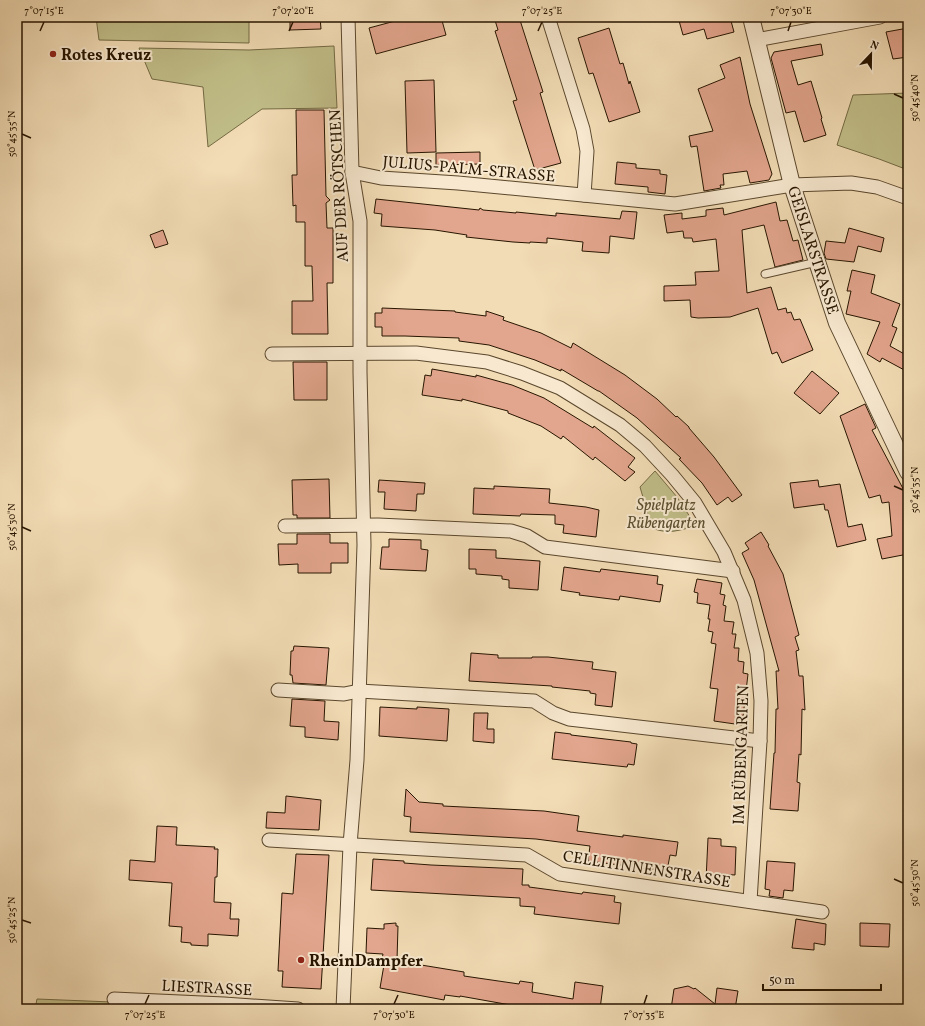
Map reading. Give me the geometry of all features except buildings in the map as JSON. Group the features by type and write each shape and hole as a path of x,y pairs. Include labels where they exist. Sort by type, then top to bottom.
{"street":[{"name":"AUF DER RÖTSCHEN","path":"343,1009 350,845 357,760 364,553 360,354 360,221 352,172 348,17"},
{"path":"548,17 584,129 587,151 584,195"},
{"name":"GEISLARSTRASSE","path":"751,17 792,185 837,323 908,472"},
{"path":"756,40 880,17"},
{"name":"JULIUS-PALM-STRASSE","path":"352,172 381,178 458,183 675,204 792,185 851,183 877,187 908,198"},
{"name":"IM RÜBENGARTEN","path":"360,354 416,353 488,362 522,373 560,388 620,425 645,446 695,503 724,552 733,571 744,600 757,653 761,701 760,741 750,901"},
{"path":"272,354 360,354"},
{"path":"285,526 363,525 511,531 520,533 545,547 733,571"},
{"path":"278,690 344,694 359,691 534,701 553,713 570,719 760,741"},
{"path":"269,840 350,845"},
{"name":"CELLITINNENSTRASSE","path":"350,845 527,855 560,874 822,912"},
{"name":"LIESTRASSE","path":"114,999 298,1009"}],"lane":[{"path":"765,274 817,262"}],"green space":[{"path":"96,17 249,17 249,43 99,40"},
{"path":"334,46 337,108 262,109 208,147 203,87 152,79 139,48 249,50"},
{"path":"908,93 908,170 837,145 853,95"},
{"name":"Spielplatz Rübengarten","path":"655,471 677,497 696,526 669,531 652,528 640,487"},
{"path":"37,999 112,1002 200,1009 35,1009"}],"place":[{"name":"Rotes Kreuz","path":"53,54"},
{"name":"RheinDampfer","path":"301,960"}]}
